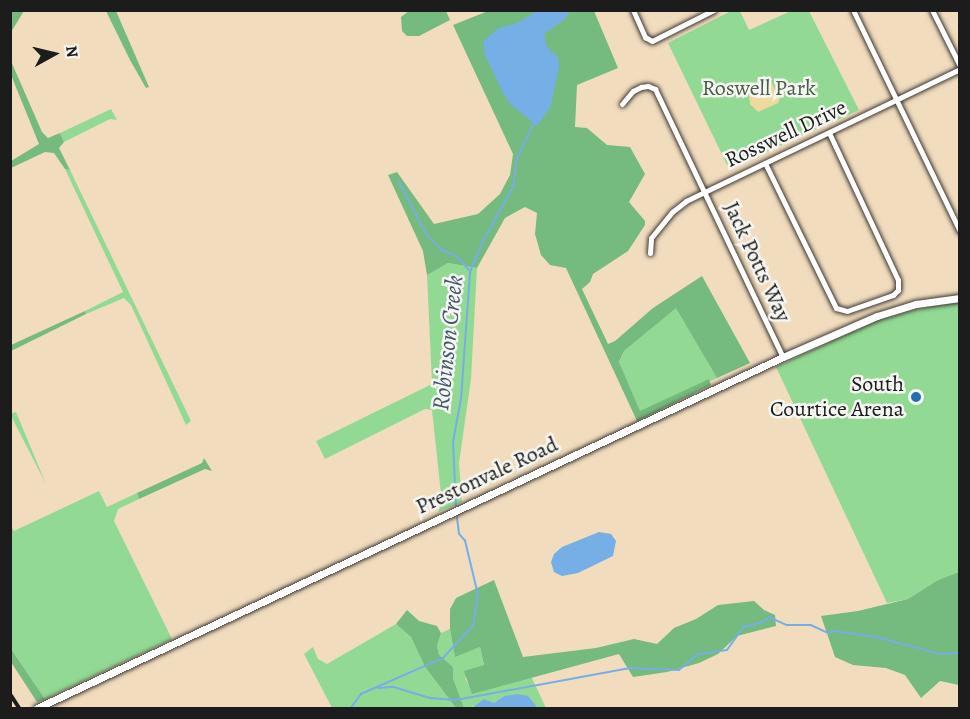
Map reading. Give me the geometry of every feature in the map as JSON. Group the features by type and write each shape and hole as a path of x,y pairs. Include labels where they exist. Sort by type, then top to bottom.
{"street":[{"path":"633,10 645,37 652,41 714,10"},
{"path":"853,10 960,231"},
{"path":"932,10 960,67"},
{"name":"Rosswell Drive","path":"650,253 651,237 672,212 704,190 829,133 960,67"},
{"name":"Jack Potts Way","path":"622,105 633,91 641,87 648,86 655,89 783,357"},
{"path":"765,163 836,308 847,311 893,295 898,290 898,280 829,133"},
{"name":"Prestonvale Road","path":"37,708 783,357 877,316 916,304 960,298"}],"green space":[{"path":"410,10 446,11 450,20 419,36 407,36 402,31 401,17"},
{"path":"10,11 24,11 11,32"},
{"path":"106,11 116,11 149,87 146,88 130,60"},
{"path":"488,11 594,11 618,68 577,85 575,127 587,128 607,145 630,147 645,174 629,202 645,221 645,225 628,251 593,274 590,282 582,289 608,344 615,341 653,308 702,276 750,363 717,378 676,308 624,351 619,362 640,411 709,379 711,385 637,421 566,268 550,265 541,255 535,234 537,213 525,207 505,218 477,268 448,263 427,275 423,251 388,175 397,172 434,224 478,214 500,194 510,175 513,154 453,25"},
{"name":"Roswell Park","path":"731,11 740,11 749,30 791,11 809,11 859,110 729,169 668,43"},
{"path":"11,61 42,132 48,138 60,133 64,142 59,148 70,170 65,169 54,153 45,152 11,168 11,161 39,144 11,75"},
{"path":"111,109 117,120 110,119 64,142 60,133"},
{"path":"65,169 70,170 191,421 186,425 131,305 124,298 86,314 85,311 123,292"},
{"path":"448,263 477,268 471,379 459,463 462,502 438,512 442,503 432,410 425,409 325,459 316,441 432,384 427,275"},
{"path":"959,302 959,572 938,580 908,599 887,603 776,367 876,321 918,309"},
{"path":"676,307 717,378 640,412 619,363 624,351"},
{"path":"85,311 86,314 11,351 11,345"},
{"path":"16,412 46,484 10,414"},
{"path":"204,458 212,471 205,469 139,499 137,493 202,463"},
{"path":"99,491 107,507 137,493 139,499 118,509 114,521 172,639 45,699 11,649 10,525 14,531"},
{"path":"959,572 959,685 940,681 921,698 905,675 886,668 853,665 835,657 821,616 858,611 908,599 938,580"},
{"path":"494,580 523,657 596,648 634,639 657,644 674,628 696,619 718,605 754,601 764,610 775,615 776,626 737,636 718,654 699,663 667,672 633,677 619,654 472,694 464,671 484,665 480,647 455,657 450,629 450,609 456,598"},
{"path":"407,610 419,621 437,626 441,633 437,646 439,655 453,667 453,678 464,708 456,708 425,667 411,637 396,624"},
{"path":"396,624 411,637 425,667 456,708 332,708 304,654 313,647 318,659 327,664"},
{"path":"450,629 455,656 480,647 484,666 465,678 470,687 531,676 546,708 538,708 504,696 494,703 464,708 453,678 453,667 439,656 437,646 441,633"},
{"path":"10,649 45,699 37,702 11,662"}],"sand":[{"path":"770,80 780,98 778,103 758,112 750,104 749,95 754,85"}],"water":[{"path":"537,11 570,11 564,20 544,34 547,47 558,57 559,68 550,108 537,126 509,103 485,55 483,42 497,29 517,23"},
{"path":"599,532 611,534 616,541 613,556 578,573 562,576 554,572 551,562 554,554 562,547"},
{"path":"518,694 528,696 538,708 472,708 484,699 494,703 504,696"}],"waterway":[{"name":"Robinson Creek","path":"456,506 453,442 461,399 470,272 483,241 513,187 517,158 533,125"},
{"path":"399,181 426,233 442,250 457,256 469,270"},
{"name":"Robinson Creek","path":"351,708 361,694 443,658 473,626 478,595 465,541 459,534 457,518"},
{"path":"378,688 394,687 431,698 456,700 631,668 679,670 698,654 727,650 744,627 763,622 769,617 787,625 811,625 828,633 835,631 876,637 941,654 960,653"}],"railway":[{"path":"10,694 19,708"}],"place":[{"name":"South Courtice Arena","path":"916,397"}]}
